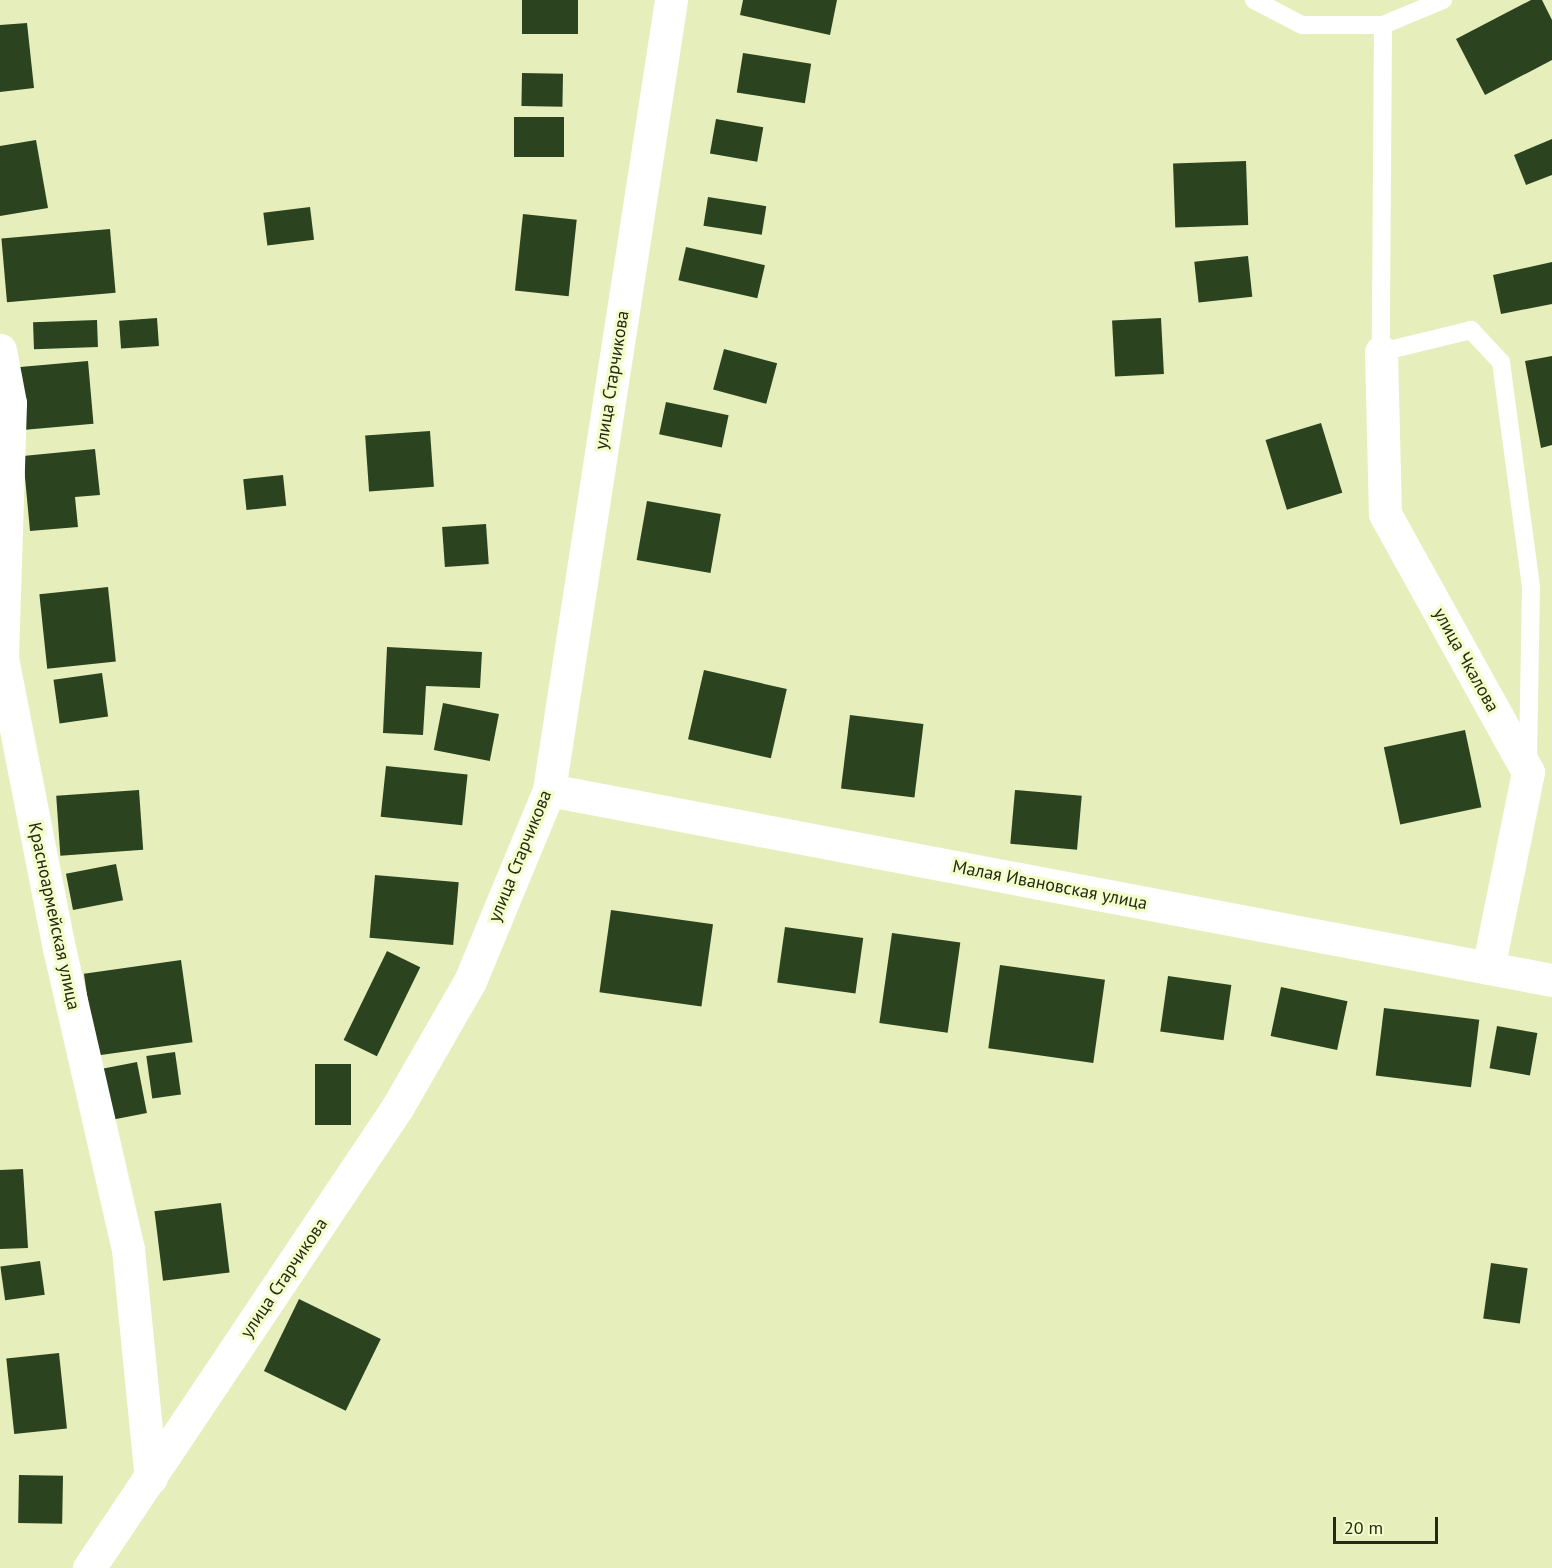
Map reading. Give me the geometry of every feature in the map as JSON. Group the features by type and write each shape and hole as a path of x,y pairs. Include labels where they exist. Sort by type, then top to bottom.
{"street":[{"name":"улица Старчикова","path":"89,1568 402,1098 470,981 549,790 671,0"},
{"name":"Красноармейская улица","path":"0,350 10,403 2,658 6,712 128,1249 151,1478"},
{"name":"улица Чкалова","path":"1381,352 1385,514 1528,772"},
{"path":"1488,968 1528,772"},
{"name":"Малая Ивановская улица","path":"549,790 1552,980"}],"lane":[{"path":"1254,0 1302,25 1383,25 1443,0"},
{"path":"1383,25 1381,352 1471,330 1501,362 1531,587 1528,772"}],"building":[{"path":"522,0 578,0 578,34 522,34"},
{"path":"743,0 837,0 830,35 740,15"},
{"path":"1531,0 1542,0 1552,20 1552,60 1485,95 1456,39"},
{"path":"27,23 34,88 0,92 0,25"},
{"path":"743,53 811,64 805,103 737,93"},
{"path":"522,73 563,74 562,107 521,106"},
{"path":"514,117 564,117 564,157 514,157"},
{"path":"716,119 763,127 757,162 710,153"},
{"path":"1552,139 1552,175 1526,185 1514,155"},
{"path":"36,140 48,208 0,216 0,146"},
{"path":"1246,161 1248,225 1175,228 1173,164"},
{"path":"708,197 766,206 762,235 703,226"},
{"path":"310,207 314,240 267,245 263,213"},
{"path":"523,214 577,220 569,296 515,291"},
{"path":"110,229 116,293 7,302 1,238"},
{"path":"686,247 765,265 757,298 678,280"},
{"path":"1248,256 1252,297 1199,302 1194,262"},
{"path":"1552,262 1552,304 1501,314 1493,275"},
{"path":"157,318 159,346 121,349 119,321"},
{"path":"1161,318 1164,374 1115,376 1112,321"},
{"path":"97,320 98,347 34,349 33,322"},
{"path":"724,349 777,363 766,404 713,390"},
{"path":"1552,356 1552,445 1541,448 1525,361"},
{"path":"88,361 93,424 23,430 17,367"},
{"path":"666,402 729,415 722,448 659,434"},
{"path":"1321,423 1342,493 1287,510 1266,440"},
{"path":"430,431 434,487 369,491 365,436"},
{"path":"95,449 100,495 75,497 78,527 30,531 23,456"},
{"path":"283,475 286,506 246,510 243,479"},
{"path":"647,501 721,514 710,573 637,560"},
{"path":"486,524 489,564 445,567 442,527"},
{"path":"108,587 116,662 47,669 39,594"},
{"path":"387,647 482,652 480,688 426,686 423,735 383,733"},
{"path":"704,670 787,689 771,758 688,739"},
{"path":"102,673 108,717 60,723 53,680"},
{"path":"443,703 499,714 490,761 434,750"},
{"path":"850,715 923,724 914,797 841,788"},
{"path":"1465,730 1481,807 1400,825 1384,747"},
{"path":"386,766 468,775 462,825 381,817"},
{"path":"139,790 143,850 60,856 56,796"},
{"path":"1015,790 1082,796 1077,850 1010,844"},
{"path":"116,864 123,900 73,910 66,874"},
{"path":"375,875 459,882 453,945 370,938"},
{"path":"611,910 713,924 701,1007 599,992"},
{"path":"785,927 863,938 855,993 777,982"},
{"path":"892,933 960,943 948,1033 879,1023"},
{"path":"387,951 420,967 377,1056 344,1040"},
{"path":"181,960 193,1042 96,1056 84,974"},
{"path":"1000,965 1105,980 1093,1063 988,1048"},
{"path":"1168,976 1231,985 1224,1040 1160,1031"},
{"path":"1281,987 1348,1001 1337,1050 1271,1036"},
{"path":"1384,1008 1479,1020 1471,1087 1376,1075"},
{"path":"1497,1026 1537,1033 1530,1075 1490,1068"},
{"path":"175,1052 181,1095 152,1099 146,1056"},
{"path":"137,1062 147,1113 110,1120 100,1069"},
{"path":"315,1064 351,1064 351,1125 315,1125"},
{"path":"23,1169 28,1248 0,1249 0,1170"},
{"path":"221,1203 230,1272 163,1281 154,1211"},
{"path":"40,1261 45,1295 5,1300 0,1267"},
{"path":"1491,1263 1528,1268 1520,1324 1483,1318"},
{"path":"299,1299 381,1339 346,1411 264,1371"},
{"path":"59,1353 67,1429 14,1434 6,1359"},
{"path":"19,1475 63,1476 62,1524 18,1523"}]}
